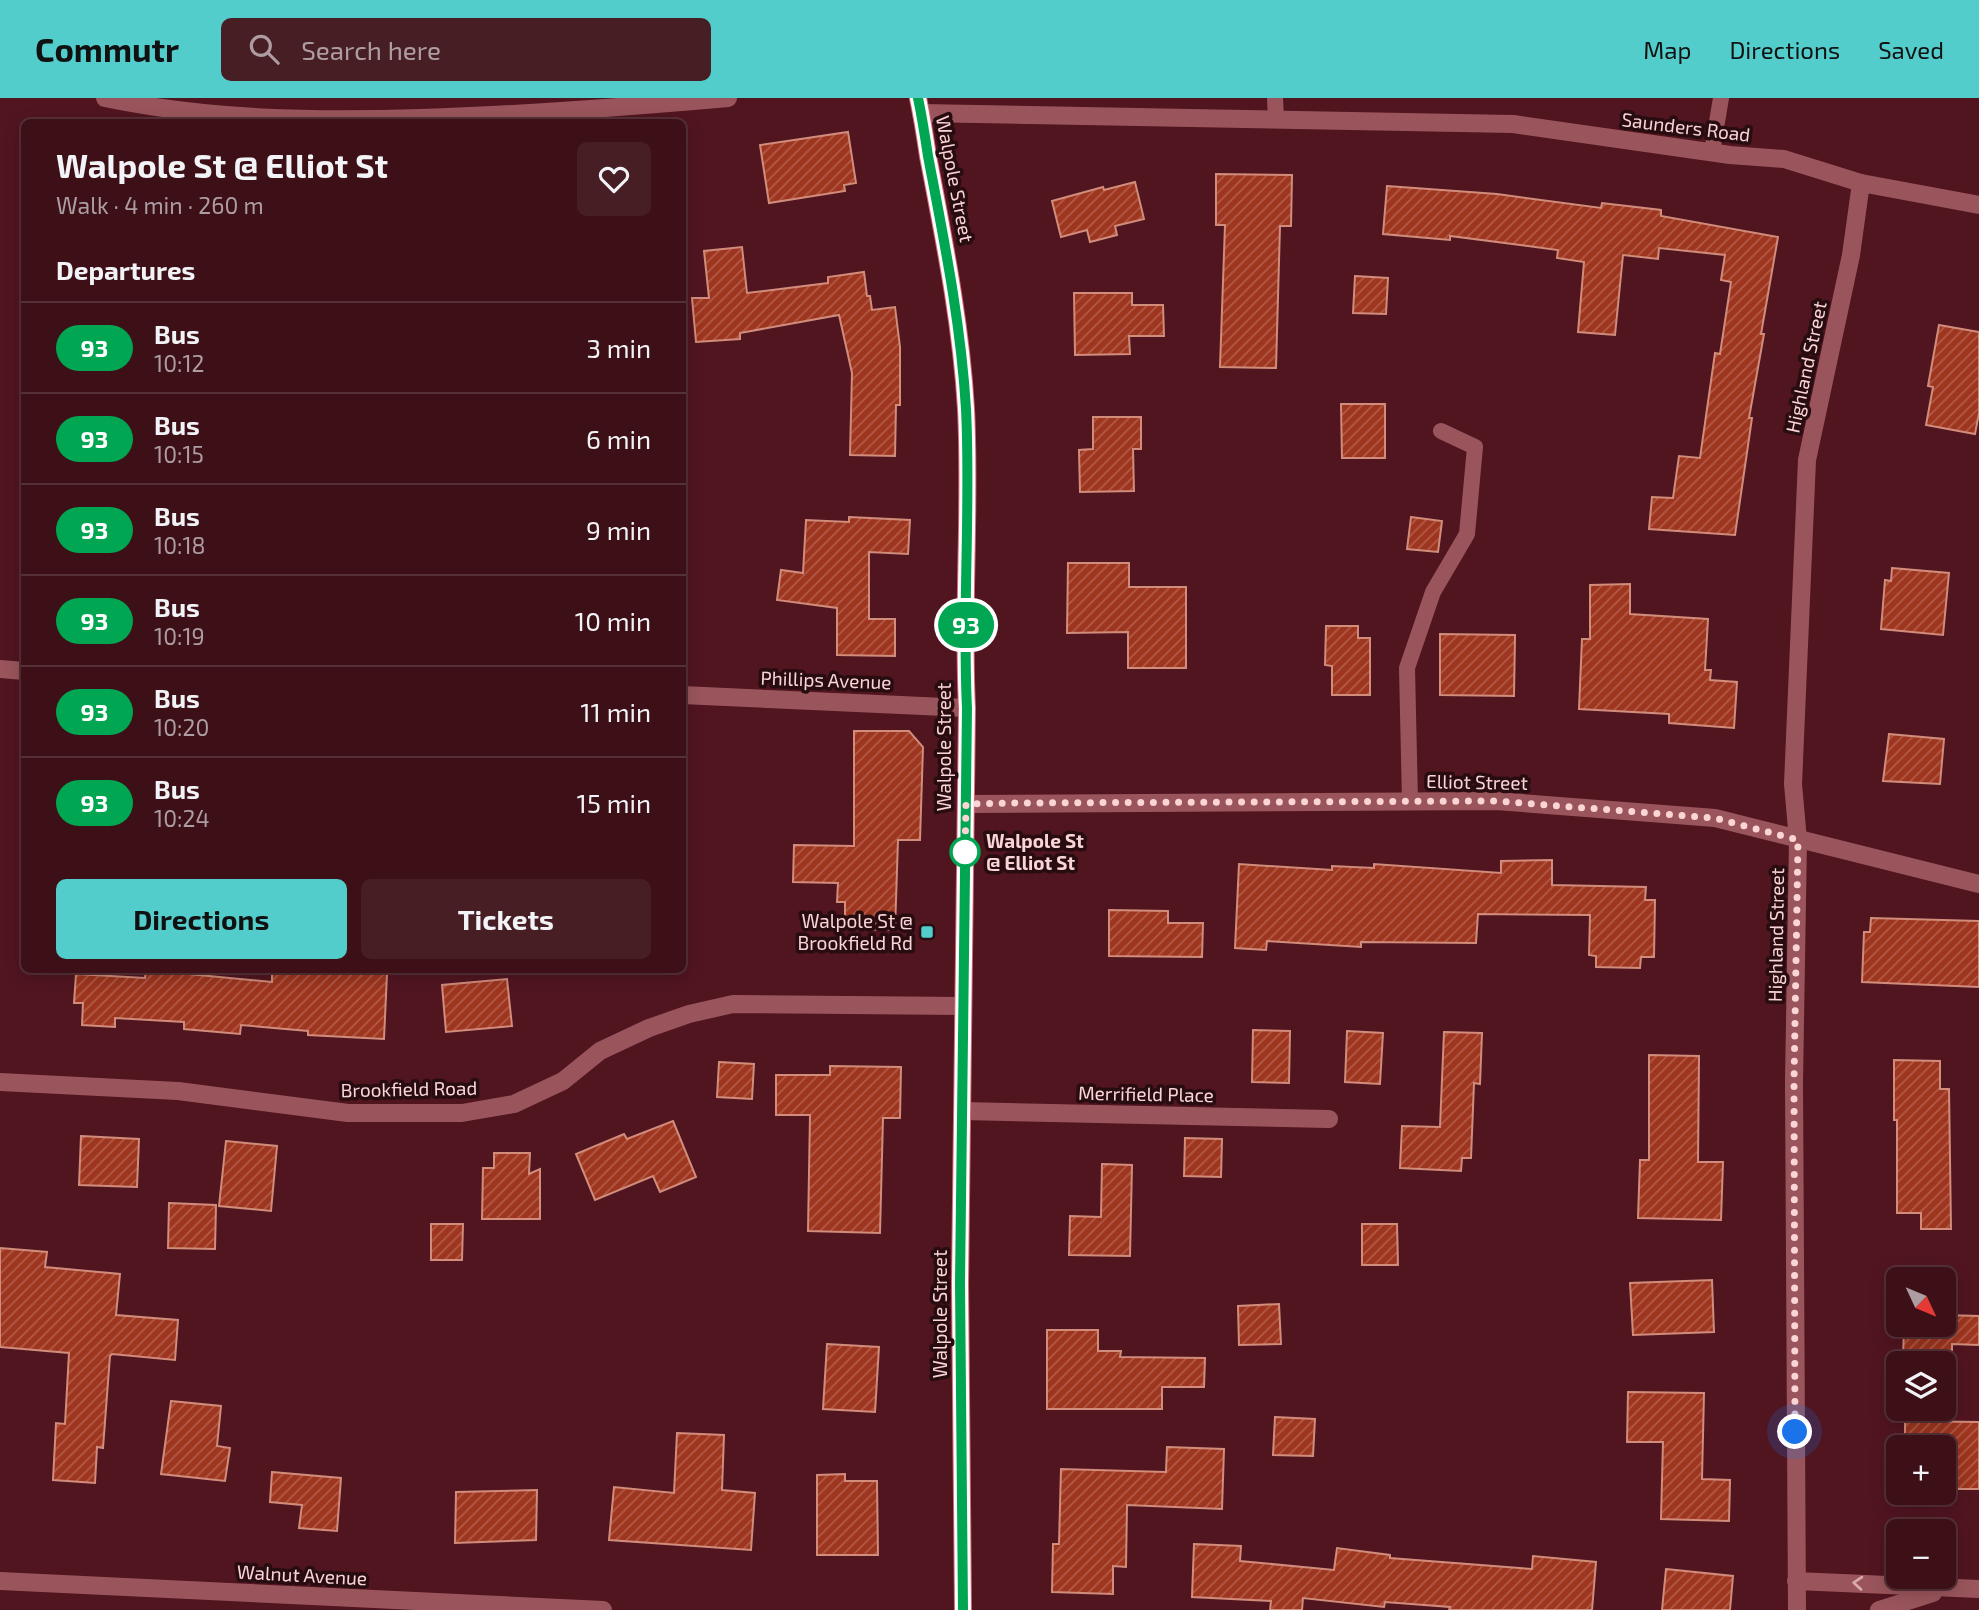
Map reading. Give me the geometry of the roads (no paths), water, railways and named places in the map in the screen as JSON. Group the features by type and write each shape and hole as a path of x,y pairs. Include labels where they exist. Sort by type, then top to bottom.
{"main road":[{"name":"Walpole Street","path":"920,105 959,321 966,410 967,708 960,1283 963,1610"}],"street":[{"path":"105,98 174,111 292,119"},
{"path":"365,119 551,113 728,98"},
{"name":"Saunders Road","path":"920,105 1276,120 1513,124 1712,152 1784,159 1861,183 1979,205"},
{"name":"Highland Street","path":"1797,1610 1794,1082 1798,840 1793,784 1807,460 1851,255 1861,183"},
{"path":"0,669 21,671"},
{"name":"Phillips Avenue","path":"686,695 967,708"},
{"name":"Elliot Street","path":"966,804 1496,801 1715,818 1979,884"},
{"name":"Brookfield Road","path":"0,1082 178,1091 348,1113 462,1113 514,1104 563,1081 600,1051 637,1034 689,1014 733,1004 962,1006"},
{"name":"Merrifield Place","path":"962,1111 1329,1119"},
{"name":"Walnut Avenue","path":"0,1581 603,1610"},
{"path":"1796,1581 1886,1586"},
{"path":"1879,1610 1950,1589"},
{"path":"1956,1589 1979,1589"}],"lane":[{"path":"1276,98 1276,120"},
{"path":"1712,152 1721,98"},
{"path":"1410,801 1407,668 1433,592 1467,534 1475,447 1441,431"}],"place":[{"name":"Walpole St @ Elliot St","path":"965,852"},
{"name":"Walpole St @ Brookfield Rd","path":"927,932"}]}
